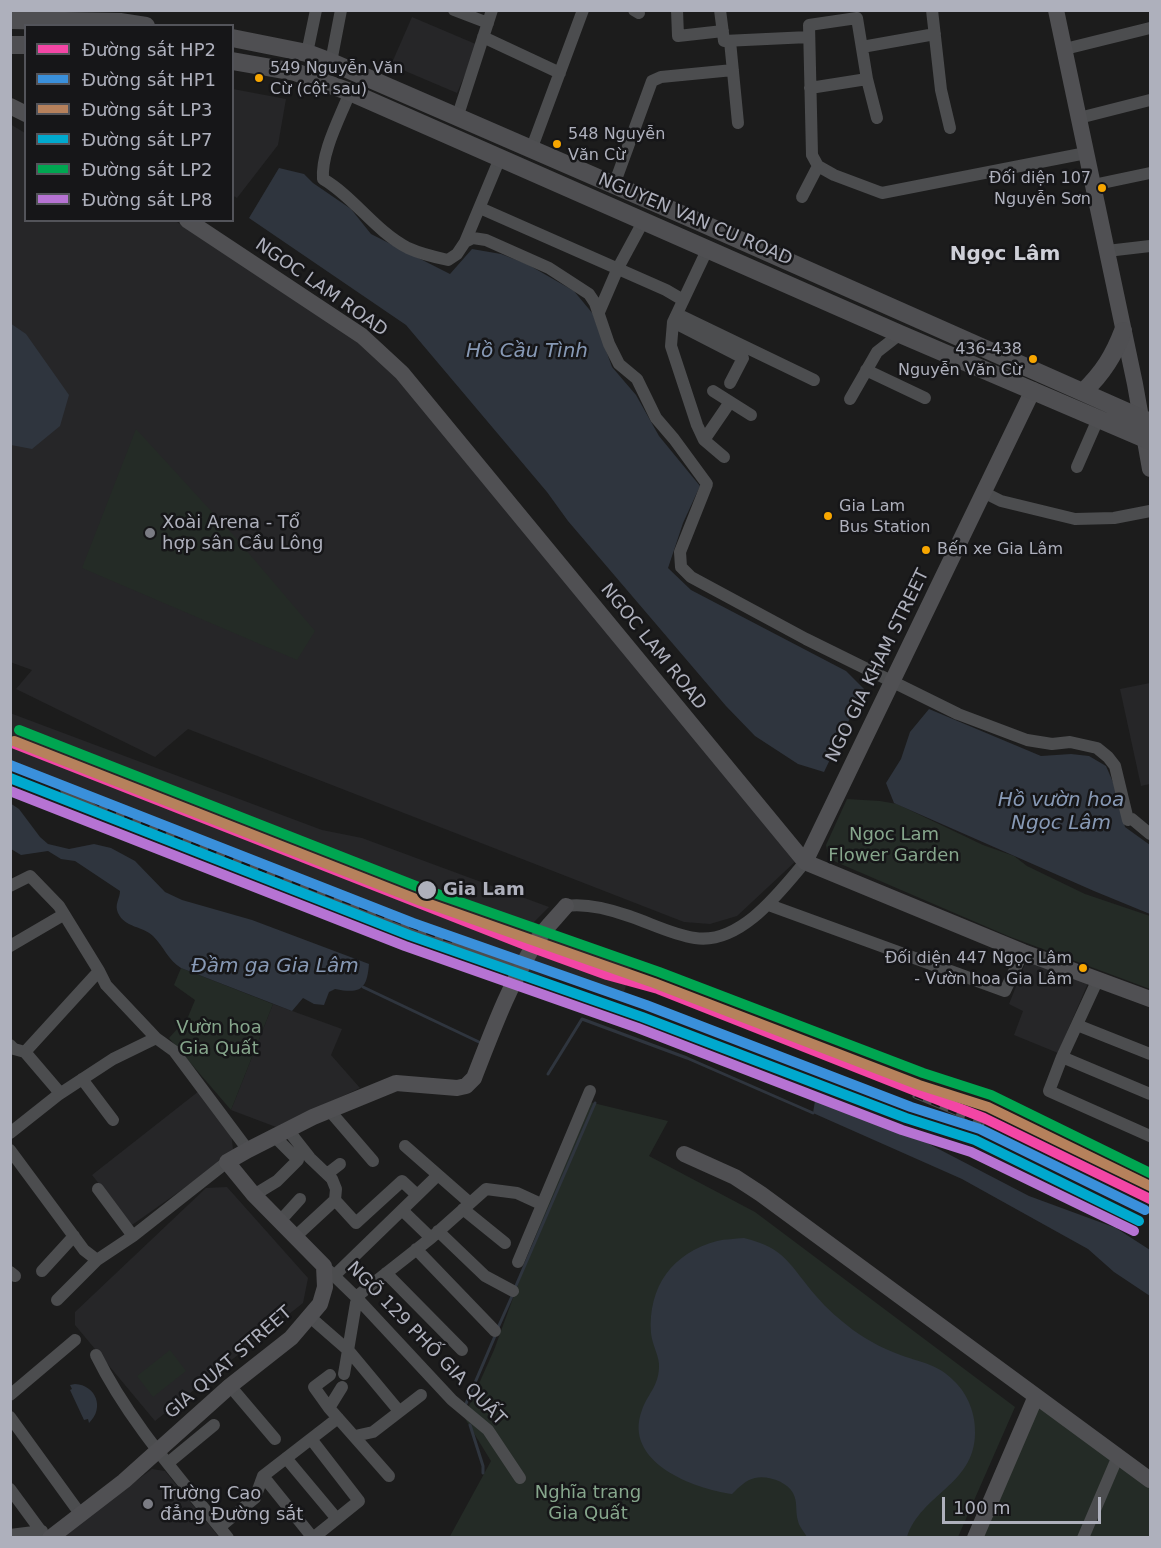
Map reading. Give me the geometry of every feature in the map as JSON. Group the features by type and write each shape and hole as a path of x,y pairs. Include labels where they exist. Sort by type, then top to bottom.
{"main road":[{"path":"10,20 122,16 141,24"},
{"name":"NGUYEN VAN CU ROAD","path":"234,38 307,53 331,62 1083,392 1146,429"},
{"name":"NGUYEN VAN CU ROAD","path":"234,62 295,72 350,92 900,334 1098,418 1146,429"},
{"path":"777,279 785,260"},
{"path":"1083,392 1106,366 1115,352 1123,331"}],"street":[{"path":"307,53 316,10"},
{"path":"331,62 341,10"},
{"path":"453,10 488,23"},
{"path":"457,118 492,10"},
{"path":"531,150 583,10"},
{"path":"677,10 678,36 809,37"},
{"path":"720,10 733,70 738,123"},
{"path":"932,10 941,90 950,128"},
{"path":"1056,10 1123,331 1146,429 1150,469"},
{"path":"877,118 867,79 857,18 809,25 812,155 818,166 834,175 882,194 1086,153"},
{"path":"1065,49 1150,28"},
{"path":"862,47 935,34"},
{"path":"483,37 560,73"},
{"path":"614,185 652,81 661,77 733,70"},
{"path":"810,88 867,79"},
{"path":"350,92 327,150 322,170 323,179 407,248 448,260 457,254 465,242 500,158"},
{"path":"1079,118 1150,100"},
{"path":"10,106 24,113"},
{"path":"802,197 818,166"},
{"path":"1093,185 1150,173"},
{"path":"480,208 618,268 683,300"},
{"path":"599,312 618,268 644,220"},
{"name":"NGOC LAM ROAD","path":"190,222 362,336 402,373 805,862 1023,952 1150,999"},
{"path":"465,242 473,238 486,240 549,268 589,294 599,312 609,344 619,364 637,379 656,418 707,484 680,552 681,567 691,577 738,604 958,714 1027,740 1052,744 1070,742 1097,748 1115,766 1128,820 1132,819 1150,834"},
{"path":"1107,251 1150,246"},
{"path":"708,248 675,318 671,346 704,440 724,457"},
{"path":"675,318 814,380"},
{"path":"675,318 743,358 730,383"},
{"path":"877,352 879,324"},
{"path":"850,399 877,352 900,334"},
{"path":"866,370 925,398"},
{"name":"NGO GIA KHAM STREET","path":"805,862 1033,390"},
{"path":"713,391 751,415"},
{"path":"704,440 729,402"},
{"path":"1077,467 1098,418"},
{"path":"983,492 1001,501 1075,519 1114,518 1150,510"},
{"path":"66,789 120,819 186,845 399,926 523,966"},
{"path":"57,1300 97,1260 133,1236 228,1162 248,1150 329,1110 396,1083 448,1088 465,1086 474,1078 499,1011 537,941 566,906 579,904 620,913 696,939 725,933 745,924 769,905 805,862"},
{"path":"10,886 30,876 59,906 106,985 156,1038 174,1051 248,1150"},
{"path":"769,905 1005,991 1023,952"},
{"path":"10,946 63,915"},
{"path":"60,1093 15,1049 99,970"},
{"path":"1098,980 1062,1057 1049,1091 1150,1136"},
{"path":"1077,1025 1150,1054"},
{"path":"10,1133 60,1093 113,1059 156,1038"},
{"path":"1062,1057 1150,1094"},
{"path":"82,1079 113,1120"},
{"path":"518,1262 590,1091"},
{"path":"329,1110 373,1161"},
{"path":"254,1195 277,1181 298,1160 281,1133"},
{"path":"281,1133 332,1179 336,1189 334,1200 296,1237"},
{"path":"405,1146 438,1175 505,1243"},
{"path":"10,1150 84,1250 97,1260"},
{"path":"684,1154 726,1173 761,1194 1150,1480"},
{"path":"228,1162 254,1195 329,1271 400,1212 438,1175"},
{"path":"327,1174 340,1164"},
{"path":"334,1200 356,1223 402,1181 417,1195"},
{"path":"98,1189 133,1236"},
{"path":"344,1374 357,1299 386,1273 486,1189 518,1193 541,1204"},
{"path":"280,1221 300,1199"},
{"path":"383,1199 434,1234 485,1276 513,1291"},
{"path":"42,1271 74,1236"},
{"path":"416,1249 495,1331"},
{"name":"NGÕ 129 PHỐ GIA QUẤT","path":"329,1271 452,1400 488,1430 520,1478"},
{"name":"GIA QUAT STREET","path":"46,1536 81,1515 163,1457 230,1386 291,1338 320,1304 329,1271"},
{"path":"386,1273 462,1350"},
{"path":"310,1317 349,1351 399,1412"},
{"path":"10,1395 75,1340"},
{"path":"96,1354 111,1385 163,1457 228,1538"},
{"path":"330,1375 314,1387 329,1408 389,1476"},
{"path":"230,1386 274,1439"},
{"path":"329,1408 342,1387"},
{"path":"355,1436 373,1432 421,1395"},
{"path":"975,1538 1036,1396"},
{"path":"10,1417 81,1515"},
{"path":"220,1527 255,1498 263,1476 338,1418"},
{"path":"163,1457 214,1425"},
{"path":"263,1476 313,1538 358,1501 311,1439"},
{"path":"1083,1538 1118,1456"},
{"path":"286,1458 337,1519"},
{"path":"10,1489 46,1536"},
{"path":"10,1535 46,1536"}],"shaded area":[{"path":"412,17 478,45 457,93 391,65"},
{"path":"234,89 286,99 278,145 237,198 234,196"},
{"path":"10,124 24,132 24,222 177,222 370,334 797,860 737,916 710,924 684,922 188,729 155,757 16,689 32,670 10,662"},
{"path":"1150,683 1150,784 1141,786 1120,689"},
{"path":"10,713 322,830 362,838 549,907 534,922 631,966 624,993 513,970 477,959 343,912 120,821 34,776 11,767"},
{"path":"1027,959 1088,983 1058,1053 1014,1035 1023,1011 1009,1004"},
{"path":"273,1004 342,1029 331,1055 360,1088 276,1127 231,1110"},
{"path":"199,1091 231,1131 233,1150 224,1160 132,1225 92,1175"},
{"path":"227,1187 308,1278 303,1303 155,1421 75,1325 75,1312 206,1188"},
{"name":"Trường Cao đẳng Đường sắt","path":"152,1469 165,1471 219,1537 59,1538"}],"green space":[{"path":"136,429 234,536 315,631 297,660 82,568"},
{"name":"Ngoc Lam Flower Garden","path":"847,799 897,804 983,845 1014,856 1027,866 1085,894 1150,916 1150,989 1008,936 836,862 828,856 826,845"},
{"name":"Vườn hoa Gia Quất","path":"181,968 273,1004 231,1110 169,1038 188,1017 195,1000 174,985"},
{"name":"Nghĩa trang Gia Quất","path":"585,1101 668,1121 649,1156 755,1212 1015,1407 958,1537 449,1538 491,1461 464,1417 494,1350"},
{"path":"170,1350 186,1371 153,1397 137,1376"},
{"path":"1036,1396 1150,1478 1150,1537 975,1538"}],"water":[{"name":"Hồ Cầu Tình","path":"279,168 304,174 313,183 351,209 371,234 450,274 472,249 501,254 527,264 574,291 593,314 612,367 636,395 659,436 700,486 683,523 668,568 691,590 846,671 864,689 824,772 798,764 755,736 726,706 568,521 547,492 406,325 249,218"},
{"path":"10,323 26,334 69,395 60,426 32,449 11,445"},
{"name":"Hồ vườn hoa Ngọc Lâm","path":"929,709 1041,756 1071,754 1089,756 1106,766 1116,789 1125,827 1150,845 1150,914 894,803 886,783 901,759 910,732"},
{"name":"Đầm ga Gia Lâm","path":"10,803 19,809 48,844 69,849 94,844 111,848 135,861 165,892 182,900 252,920 369,964 364,985 351,991 335,989 329,992 324,1005 314,1004 303,998 292,1011 181,968 153,936 121,918 117,907 120,891 75,861 61,859 48,851 21,855 11,849"},
{"path":"816,1095 904,1131 1029,1196 1116,1228 1150,1250 1150,1296 1114,1272 1088,1249 962,1179 813,1113"},
{"path":"744,1238 758,1242 778,1253 793,1267 816,1296 853,1330 885,1349 938,1368 959,1386 967,1398 972,1412 975,1434 966,1466 957,1478 923,1510 907,1537 807,1537 797,1517 793,1493 782,1483 760,1477 746,1482 732,1494 716,1491 682,1479 665,1470 642,1444 639,1428 642,1410 657,1380 659,1368 651,1333 651,1316 659,1287 666,1274 687,1254 717,1241"},
{"path":"75,1384 88,1388 96,1398 97,1411 89,1423 88,1419 84,1420 70,1390 72,1389 70,1385"}],"waterway":[{"path":"363,987 479,1042"},
{"path":"548,1074 582,1019 687,1058 813,1113"},
{"path":"515,1288 595,1103"},
{"path":"497,1330 513,1294"},
{"path":"465,1406 495,1336"},
{"path":"470,1425 483,1466 483,1473"}],"railway":[{"path":"10,764 67,786 103,807 175,837 443,939 480,948"},
{"path":"915,1096 982,1124"}],"rail line":[{"name":"LP2","path":"19,730 426,890 659,972 923,1073 991,1095 1150,1173"},
{"name":"LP3","path":"14,741 421,901 654,983 919,1085 988,1107 1150,1186"},
{"name":"HP2","path":"10,742 533,948 607,975 658,989 984,1118 1150,1199"},
{"name":"HP1","path":"10,765 413,923 646,1005 911,1107 980,1129 1145,1210"},
{"name":"LP7","path":"10,778 409,935 642,1017 906,1118 975,1140 1139,1221"},
{"name":"LP8","path":"10,791 405,946 638,1028 902,1130 971,1152 1134,1231"}],"place":[{"name":"549 Nguyễn Văn Cừ (cột sau)","path":"259,78"},
{"name":"548 Nguyễn Văn Cừ","path":"557,144"},
{"name":"Đối diện 107 Nguyễn Sơn","path":"1102,188"},
{"name":"436-438 Nguyễn Văn Cừ","path":"1033,359"},
{"name":"Gia Lam Bus Station","path":"828,516"},
{"name":"Xoài Arena - Tổ hợp sân Cầu Lông","path":"150,533"},
{"name":"Bến xe Gia Lâm","path":"926,550"},
{"name":"Gia Lam","path":"427,890"},
{"name":"Đối diện 447 Ngọc Lâm - Vườn hoa Gia Lâm","path":"1083,968"},
{"name":"Trường Cao đẳng Đường sắt","path":"148,1504"}],"district":[{"name":"Ngọc Lâm","path":"1005,255"}]}
